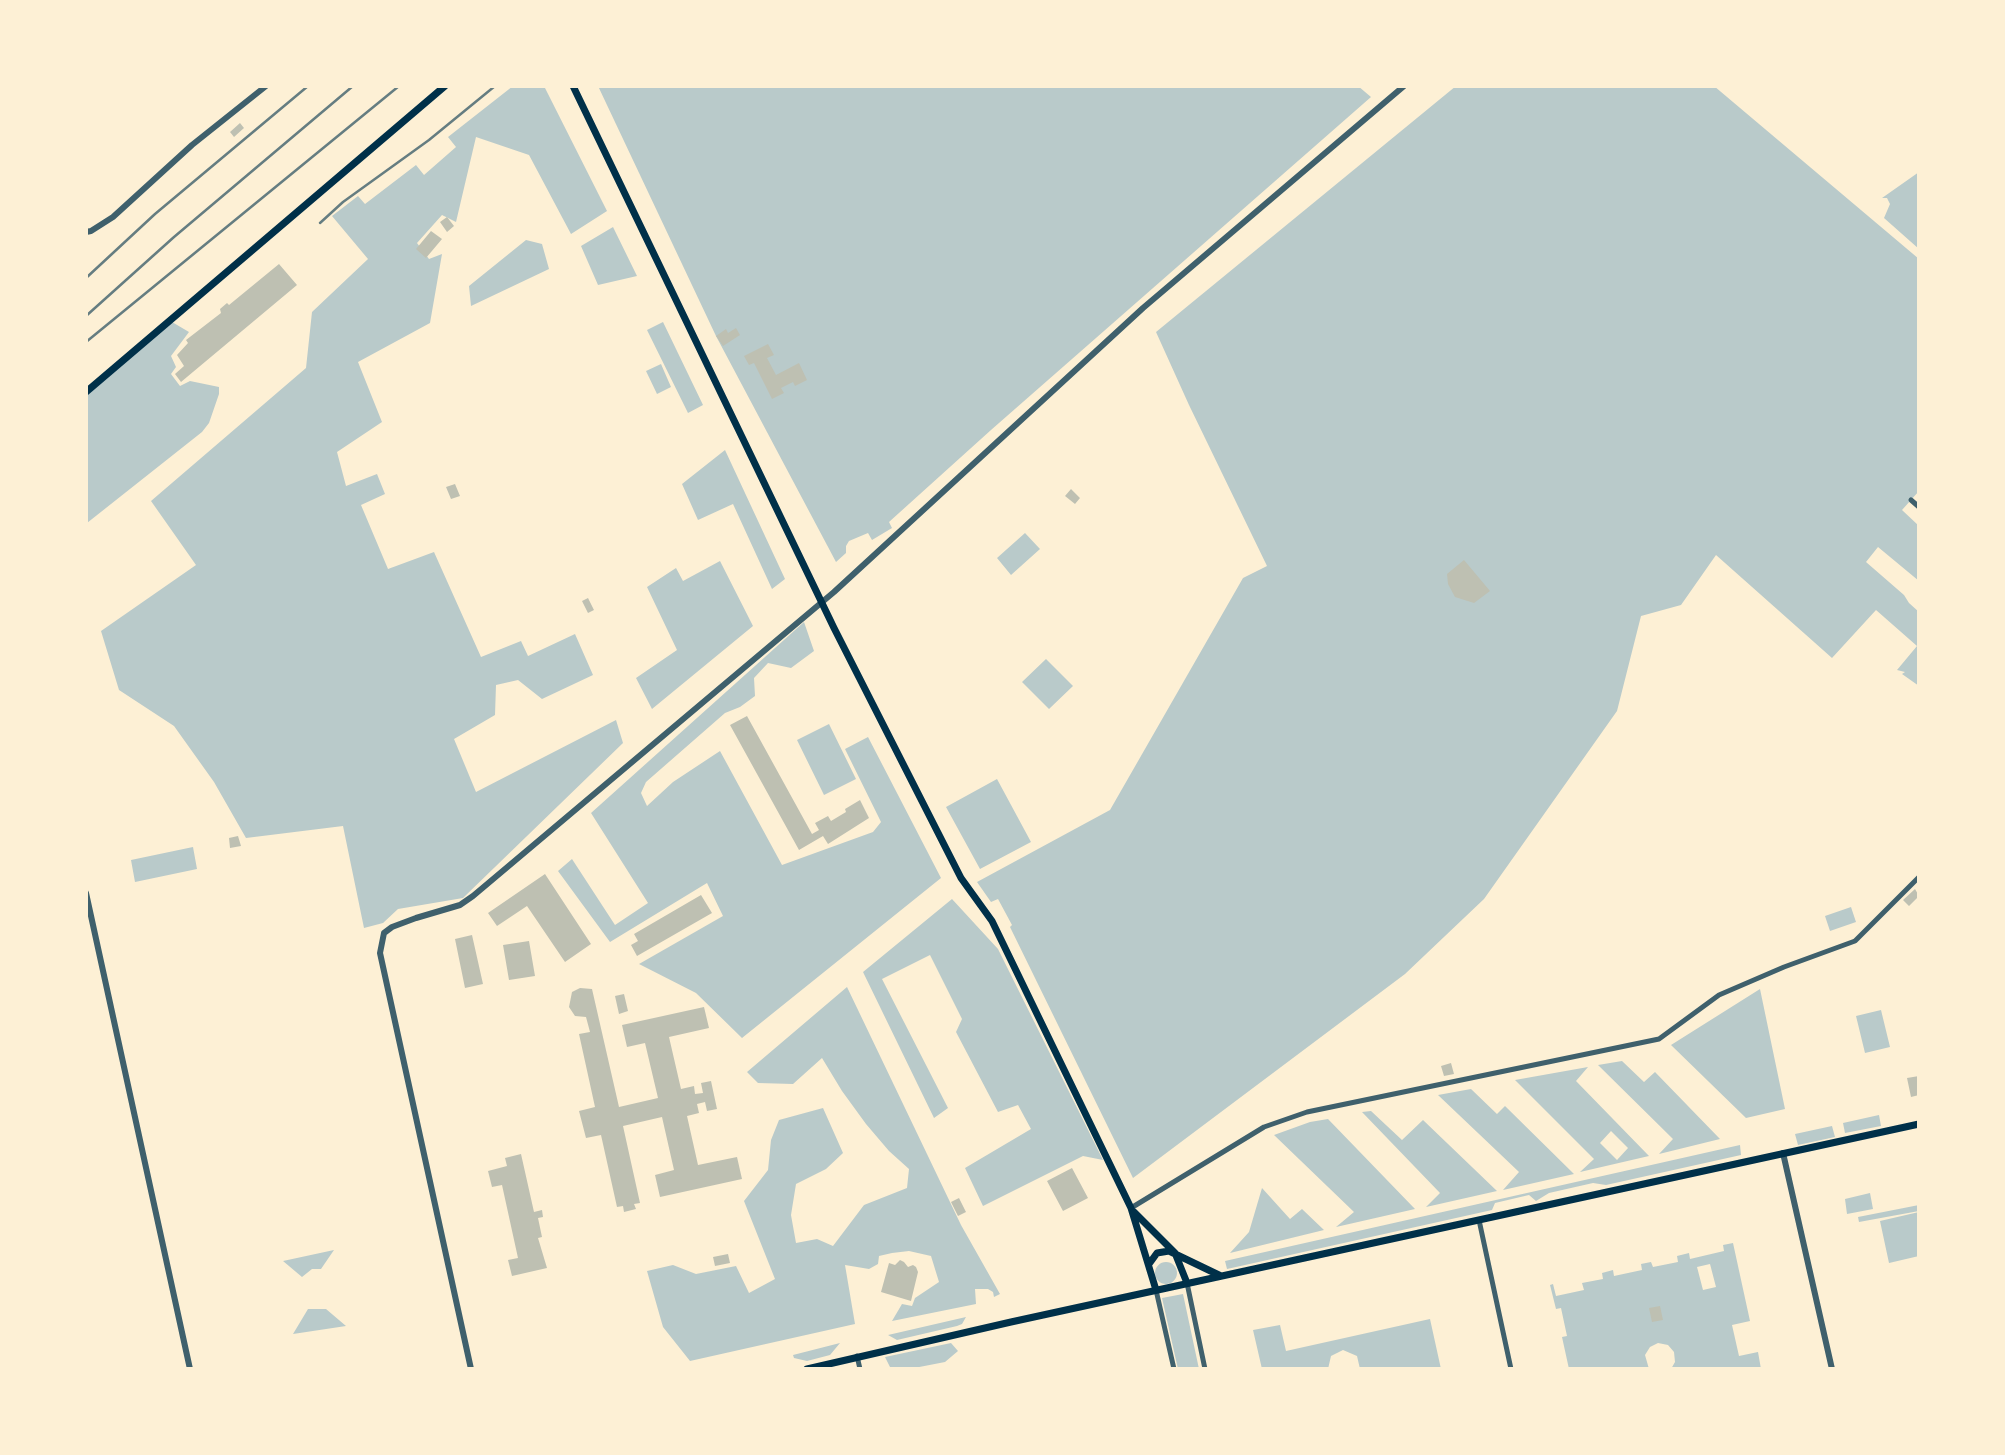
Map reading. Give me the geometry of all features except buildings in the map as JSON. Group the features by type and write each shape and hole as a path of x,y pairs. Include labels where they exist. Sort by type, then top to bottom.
{"main road":[{"path":"86,392 445,86"},
{"path":"573,86 821,602 961,878 992,921 1132,1209 1156,1290"},
{"path":"807,1369 1187,1283 1919,1124"},
{"path":"1132,1209 1175,1253 1187,1283"},
{"path":"1149,1264 1157,1253 1168,1251 1221,1276"}],"street":[{"path":"88,231 113,217 192,145 266,86"},
{"path":"471,1369 380,953 384,933 392,927 453,907 473,896 821,602 1143,309 1404,86"},
{"path":"1911,500 1919,507"},
{"path":"1132,1209 1264,1126 1307,1112 1659,1039 1719,995 1784,967 1856,941 1919,877"},
{"path":"86,894 190,1369"},
{"path":"1783,1153 1832,1369"},
{"path":"1479,1220 1511,1369"},
{"path":"1187,1283 1205,1369"},
{"path":"1156,1290 1174,1369"},
{"path":"857,1356 860,1369"}],"shaded area":[{"path":"513,86 544,86 607,211 571,234 529,155 476,137 456,222 442,215 417,243 429,259 442,254 430,323 358,362 382,422 337,452 346,486 377,474 385,494 361,505 388,569 434,552 481,657 521,641 528,656 575,634 593,675 542,699 518,680 496,685 495,715 454,739 476,792 616,720 623,743 463,898 398,909 383,923 364,928 343,826 246,838 214,782 174,726 119,690 101,631 196,565 151,501 306,368 312,312 368,259 332,216 358,196 365,204 416,165 424,175 456,147 448,137"},
{"path":"598,86 1358,86 1371,97 991,430 889,522 892,528 872,540 868,533 849,541 846,553 836,562 716,336"},
{"path":"1456,86 1714,86 1919,259 1919,491 1902,510 1919,526 1919,581 1878,547 1866,562 1919,612 1919,686 1902,674 1905,672 1897,670 1917,646 1876,610 1832,658 1716,555 1681,605 1641,616 1617,711 1484,899 1405,974 1133,1178 1010,927 1012,925 998,899 991,902 977,882 1110,810 1243,578 1267,566 1156,332"},
{"path":"1919,172 1919,249 1884,218 1890,204 1887,198 1882,198"},
{"path":"613,227 637,276 598,285 581,246"},
{"path":"526,240 542,244 549,269 471,306 469,286"},
{"path":"172,322 189,332 171,356 176,367 171,374 180,386 190,381 219,387 209,423 202,432 87,523 86,396"},
{"path":"663,322 703,405 688,413 647,330"},
{"path":"661,364 671,387 657,394 646,371"},
{"path":"725,450 785,579 772,589 733,504 698,520 682,484"},
{"path":"1025,533 1040,549 1011,575 997,558"},
{"path":"720,561 753,626 652,709 636,678 677,650 647,587 676,568 683,581"},
{"path":"804,622 814,651 791,668 768,663 754,678 755,696 740,707 725,713 646,782 641,793 647,806 673,782 720,751 782,865 873,832 881,822 845,749 868,737 941,878 742,1038 696,993 639,964 723,916 707,883 610,942 558,871 572,859 615,925 648,903 591,813"},
{"path":"1046,659 1073,686 1049,709 1022,682"},
{"path":"829,724 856,779 824,795 797,740"},
{"path":"997,779 1031,842 980,869 946,807"},
{"path":"193,847 197,869 135,882 131,860"},
{"path":"952,899 998,949 1103,1160 1083,1156 983,1206 965,1168 1031,1129 1018,1105 998,1112 956,1032 962,1019 930,955 882,979 948,1108 934,1118 863,972"},
{"path":"1851,907 1856,922 1830,931 1825,916"},
{"path":"847,987 961,1225 1000,1294 994,1297 993,1292 988,1289 975,1289 976,1304 892,1321 902,1304 912,1306 915,1298 939,1282 931,1256 909,1251 892,1253 879,1256 878,1264 869,1269 845,1265 855,1324 690,1361 663,1327 647,1271 673,1265 696,1274 736,1266 749,1293 775,1279 744,1201 768,1170 771,1140 779,1120 823,1108 843,1153 826,1169 796,1184 791,1215 796,1243 817,1239 833,1246 864,1205 907,1188 909,1169 866,1124 822,1058 793,1084 758,1083 747,1072"},
{"path":"1760,989 1785,1109 1746,1118 1671,1045"},
{"path":"1881,1010 1890,1047 1865,1053 1856,1016"},
{"path":"1622,1061 1644,1082 1655,1072 1720,1139 1659,1154 1673,1139 1598,1065"},
{"path":"1588,1067 1576,1081 1649,1156 1580,1172 1594,1159 1515,1080","holes":["1611,1131 1628,1148 1617,1160 1600,1143"]},
{"path":"1471,1089 1497,1114 1505,1106 1574,1174 1503,1190 1519,1172 1438,1095"},
{"path":"1371,1111 1402,1140 1423,1120 1497,1191 1426,1207 1440,1193 1362,1112"},
{"path":"1879,1115 1881,1126 1845,1133 1843,1123"},
{"path":"1328,1119 1415,1209 1336,1227 1354,1212 1274,1135 1310,1122"},
{"path":"1832,1126 1835,1137 1798,1145 1795,1134"},
{"path":"1740,1145 1741,1155 1606,1185 1593,1183 1549,1193 1536,1201 1529,1195 1495,1203 1492,1210 1227,1269 1225,1261"},
{"path":"1262,1188 1290,1219 1302,1209 1324,1230 1230,1253 1249,1232"},
{"path":"1870,1193 1873,1209 1847,1214 1845,1199"},
{"path":"1919,1205 1919,1211 1859,1222 1858,1217"},
{"path":"1919,1212 1919,1256 1889,1263 1880,1221"},
{"path":"1733,1243 1750,1321 1732,1325 1739,1356 1758,1352 1761,1369 1671,1369 1675,1362 1674,1352 1668,1345 1658,1343 1650,1347 1645,1355 1649,1369 1569,1369 1562,1337 1567,1336 1561,1308 1556,1309 1550,1285 1553,1284 1556,1296 1584,1290 1582,1283 1603,1279 1602,1273 1613,1270 1614,1276 1642,1270 1641,1264 1651,1262 1653,1267 1678,1262 1677,1256 1689,1253 1690,1259 1724,1251 1723,1245","holes":["1710,1264 1716,1287 1703,1290 1697,1267"]},
{"path":"334,1250 321,1269 312,1269 302,1277 283,1261"},
{"path":"1166,1262 1174,1265 1177,1273 1174,1281 1166,1284 1158,1281 1155,1273 1158,1265"},
{"path":"1183,1294 1199,1369 1178,1369 1162,1298"},
{"path":"308,1309 326,1309 346,1326 293,1334"},
{"path":"966,1317 962,1324 957,1326 897,1340 888,1335"},
{"path":"1430,1319 1441,1369 1360,1369 1357,1356 1343,1350 1331,1356 1328,1369 1262,1369 1253,1330 1280,1325 1286,1351"},
{"path":"840,1343 830,1355 807,1361 794,1358 793,1355"},
{"path":"951,1343 958,1351 945,1362 909,1369 891,1369 885,1357"}],"railway":[{"path":"86,278 155,214 308,86"},
{"path":"86,316 174,237 353,86"},
{"path":"86,342 399,86"},
{"path":"320,223 343,202 429,140 495,86"}]}
